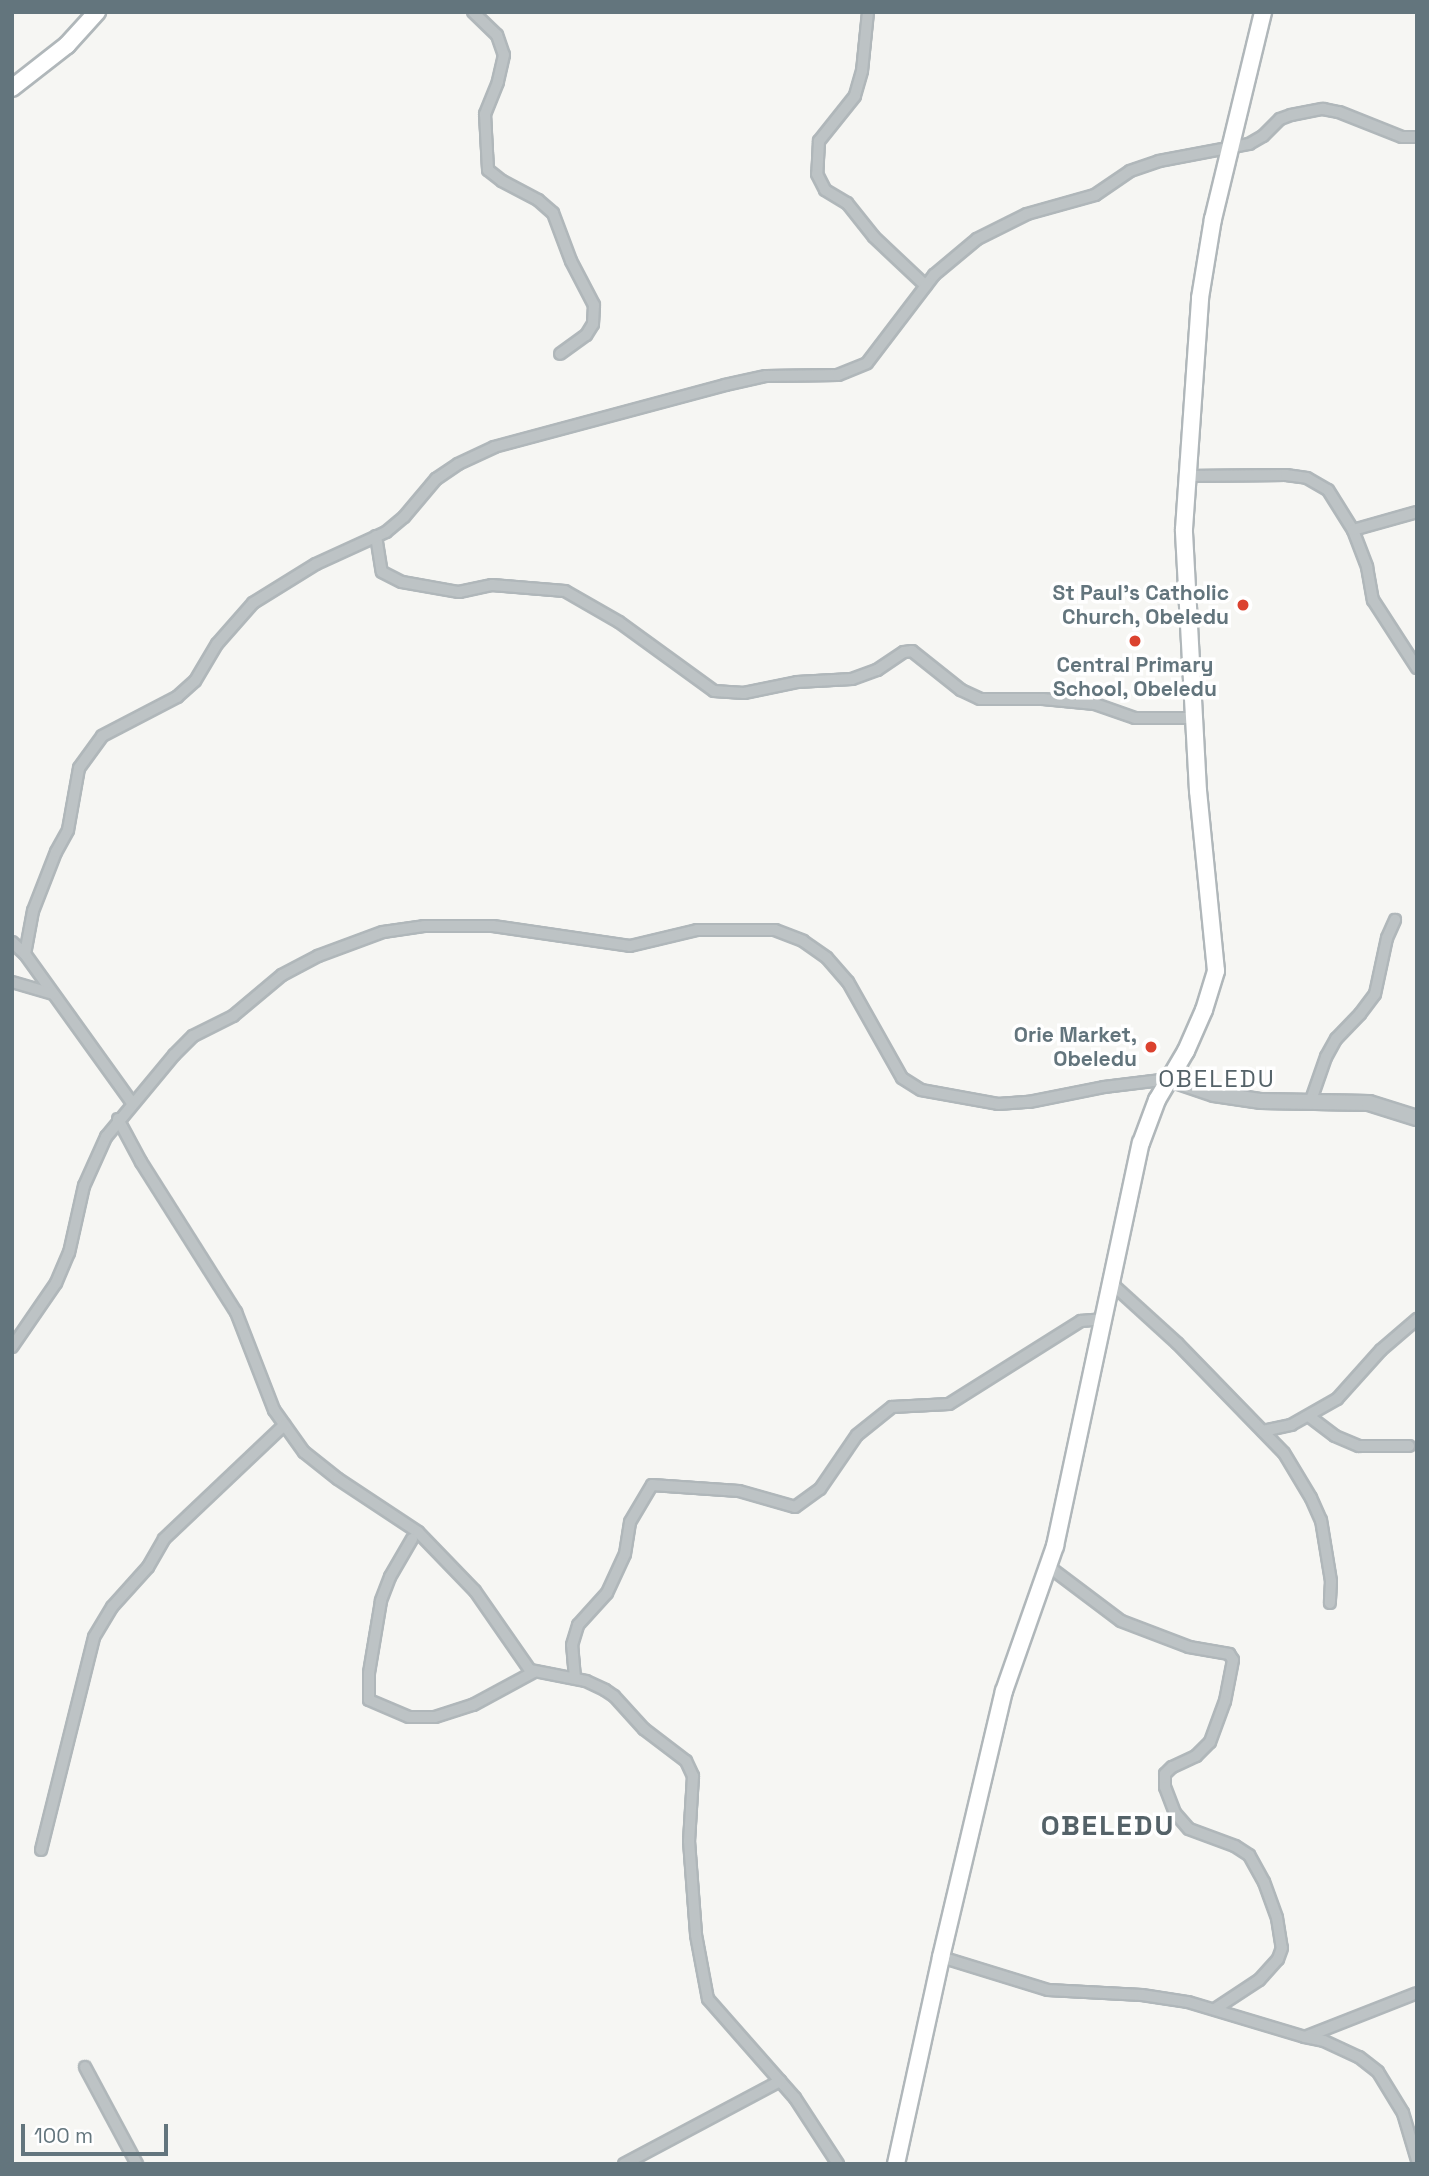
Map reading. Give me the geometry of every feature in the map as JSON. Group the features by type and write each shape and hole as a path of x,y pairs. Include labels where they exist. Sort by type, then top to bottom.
{"main road":[{"path":"12,88 67,45 97,12"},
{"path":"897,2164 941,1956 1004,1691 1048,1566 1140,1143 1157,1101 1204,1010 1216,971 1193,718 1184,529 1200,298 1213,219 1263,12"}],"street":[{"path":"473,12 497,35 504,55 498,82 485,114 488,170 502,181 538,200 553,213 571,261 594,305 593,324 586,335 560,354"},
{"path":"868,12 864,62 855,96 819,141 817,174 825,191 847,204 874,237 926,286"},
{"path":"25,954 33,911 56,852 68,830 72,816 73,789 79,768 102,736 177,697 206,665 217,644 253,603 316,564 376,536 404,517 436,479 458,464 494,447 615,412 765,376 838,375 867,363 926,286 977,239 1027,214 1095,195 1130,172 1159,161 1230,150 1263,136 1280,120 1323,109 1358,118 1402,137 1417,137"},
{"path":"1187,477 1286,475 1307,478 1328,490 1353,530 1367,567 1373,600 1417,668"},
{"path":"1353,530 1417,512"},
{"path":"376,536 382,572 402,582 459,592 492,585 565,591 619,622 714,691 744,693 797,682 852,678 877,670 904,652 912,651 961,690 979,699 1043,699 1094,704 1135,718 1193,718"},
{"path":"1311,1100 1326,1057 1336,1039 1375,994 1387,938 1395,920"},
{"path":"12,1347 56,1283 69,1253 84,1186 106,1137 118,1119 193,1035 233,1016 282,975 347,944 383,933 424,926 493,926 630,946 696,930 775,930 803,941 827,958 848,982 902,1078 921,1090 998,1104 1029,1102 1104,1087 1170,1079 1214,1094 1261,1101 1369,1103 1417,1118"},
{"path":"12,942 25,954 132,1103"},
{"path":"12,982 52,994"},
{"path":"118,1119 146,1171 236,1312 274,1410 304,1452 338,1479 418,1532 475,1591 501,1632 534,1672"},
{"path":"1111,1283 1177,1343 1283,1453 1311,1498 1321,1520 1331,1581 1329,1603"},
{"path":"575,1678 572,1645 578,1625 607,1593 625,1554 630,1522 652,1485 739,1491 795,1507 820,1489 857,1434 892,1407 949,1404 1081,1321 1104,1318"},
{"path":"1263,1431 1310,1417 1337,1399 1381,1350 1417,1319"},
{"path":"1310,1417 1335,1436 1359,1446 1409,1446"},
{"path":"41,1850 93,1637 112,1607 148,1567 164,1538 284,1425"},
{"path":"412,1539 390,1577 381,1601 369,1673 369,1700 409,1717 435,1717 473,1705 534,1672 575,1678 614,1696 644,1729 686,1761 694,1776 689,1841 696,1935 708,1999 780,2081 824,2138 838,2164"},
{"path":"1048,1566 1121,1621 1189,1647 1232,1657 1225,1701 1210,1742 1196,1756 1172,1767 1164,1779 1175,1813 1189,1829 1249,1854 1257,1866 1281,1930 1282,1948 1278,1959 1259,1980 1215,2009"},
{"path":"941,1956 1048,1990 1142,1995 1188,2001 1305,2037 1324,2040 1359,2057 1377,2072 1403,2113 1417,2160"},
{"path":"1305,2037 1417,1993"},
{"path":"85,2067 137,2164"},
{"path":"624,2164 780,2081"}],"place":[{"name":"St Paul's Catholic Church, Obeledu","path":"1243,605"},
{"name":"Central Primary School, Obeledu","path":"1135,641"},
{"name":"Orie Market, Obeledu","path":"1151,1047"}],"district":[{"name":"OBELEDU","path":"1217,1079"},
{"name":"OBELEDU","path":"1108,1825"}]}
